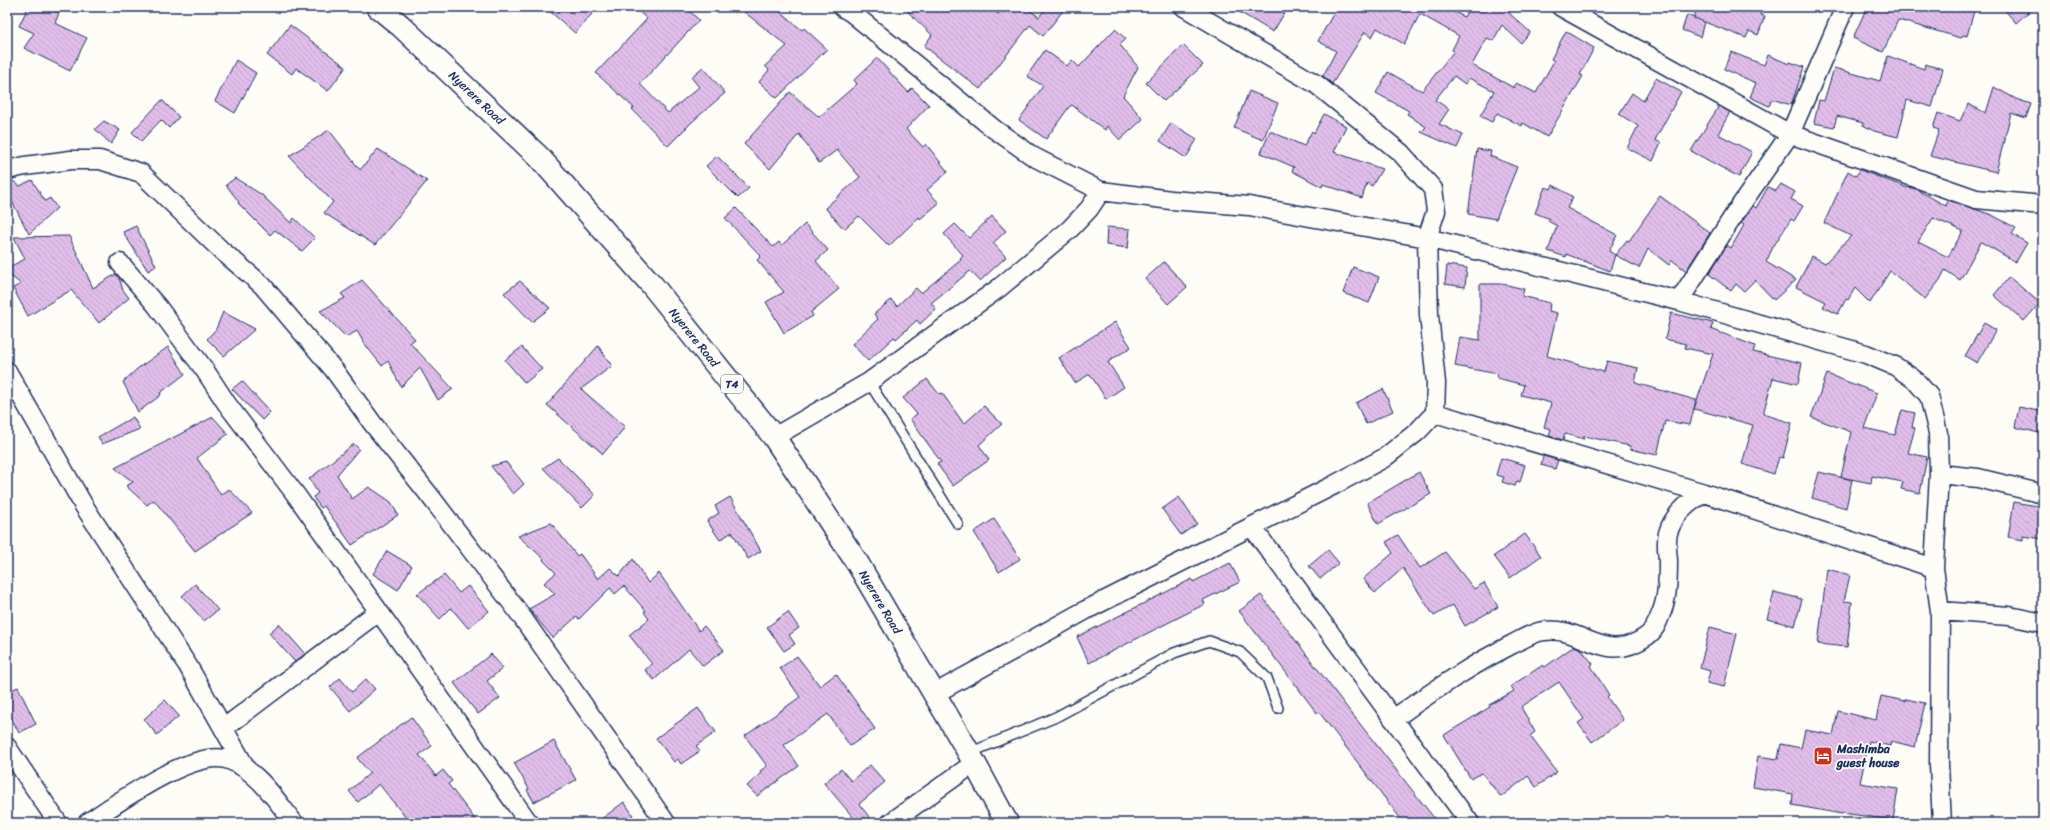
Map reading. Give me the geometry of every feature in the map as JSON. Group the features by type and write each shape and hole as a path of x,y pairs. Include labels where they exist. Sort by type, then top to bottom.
{"highway":[{"name":"Nyerere Road","path":"378,7 402,26 539,157 652,285 774,437 858,564 971,758 1007,823"}],"street":[{"path":"842,7 852,13 1000,133 1034,156 1101,191 1171,200 1249,206 1427,238 1679,301 1866,354 1895,366 1915,380 1929,396 1938,433 1939,474 1934,568 1940,611 1939,765 1942,823"},
{"path":"934,694 1086,610 1252,527 1384,458 1417,432 1434,413 1436,383 1429,315 1427,238 1436,211 1433,189 1401,153 1316,84 1184,7"},
{"path":"1561,7 1790,134 1976,199 2043,205"},
{"path":"1679,301 1736,212 1790,134 1845,7"},
{"path":"7,170 71,160 100,160 140,173 221,250 262,285 334,370 373,424 517,610 666,823"},
{"path":"774,437 869,382 999,288 1070,229 1089,209 1101,191"},
{"path":"120,263 157,306 204,368 227,404 279,472 529,823"},
{"path":"7,371 84,506 154,612 224,728 247,770"},
{"path":"1434,413 1704,493 1934,568"},
{"path":"1939,474 1978,478 2043,494"},
{"path":"1393,719 1466,669 1517,642 1544,631 1565,632 1588,642 1610,648 1627,647 1648,636 1656,627 1667,598 1668,533 1673,521 1688,503 1704,493"},
{"path":"1252,527 1470,823"},
{"path":"1940,611 2009,616 2043,623"},
{"path":"224,728 378,612"},
{"path":"7,747 58,823"},
{"path":"890,823 971,758"},
{"path":"87,823 148,784 186,765 208,759 228,759 247,770 268,789 294,823"}],"lane":[{"path":"869,382 958,524"},
{"path":"971,758 1056,717 1174,653 1209,641 1240,652 1267,678 1278,708"}],"building":[{"path":"28,7 46,7 59,13 55,23 87,38 70,71 24,48 34,33 19,26"},
{"path":"545,7 598,7 575,33"},
{"path":"634,7 685,7 699,20 640,84 668,113 699,87 691,77 703,67 725,93 693,121 668,146 632,109 634,108 596,73 647,19"},
{"path":"738,7 774,7 802,30 804,28 827,49 777,98 759,82 769,70 765,66 787,46"},
{"path":"903,7 988,7 998,14 1003,7 1025,7 1039,17 1047,7 1066,7 1043,36 1030,25 980,89 924,46 932,35"},
{"path":"1231,7 1288,7 1273,32"},
{"path":"1337,7 1446,7 1464,17 1470,7 1512,7 1509,13 1530,32 1521,43 1502,25 1493,41 1487,38 1472,65 1514,88 1516,83 1536,93 1554,61 1551,59 1566,31 1594,48 1580,75 1583,76 1547,137 1523,123 1522,126 1497,113 1492,122 1480,116 1494,91 1469,78 1465,84 1454,76 1435,100 1449,109 1439,124 1463,135 1457,148 1421,132 1426,127 1407,114 1409,111 1376,93 1388,72 1422,91 1454,51 1452,50 1459,36 1420,14 1404,44 1377,28 1372,37 1365,32 1332,84 1323,76 1336,51 1318,41"},
{"path":"1697,7 1763,7 1760,15 1765,16 1758,35 1749,31 1746,38 1694,18"},
{"path":"1867,7 1959,7 1974,11 1967,36 1963,35 1961,38 1898,20 1883,52 1853,38"},
{"path":"2002,7 2034,7 2016,23"},
{"path":"1687,15 1704,22 1700,37 1682,30"},
{"path":"290,25 346,67 328,91 296,68 292,74 267,55"},
{"path":"1115,29 1126,39 1120,45 1138,67 1123,96 1143,119 1120,140 1107,126 1105,130 1072,105 1046,139 1019,120 1043,86 1027,76 1045,50 1067,66 1072,60 1079,67"},
{"path":"1183,45 1203,65 1164,101 1146,83"},
{"path":"1731,52 1764,65 1768,55 1789,64 1790,62 1804,67 1791,105 1772,99 1769,106 1750,97 1756,83 1724,69"},
{"path":"1888,56 1924,69 1925,64 1943,69 1932,107 1907,100 1898,137 1874,131 1863,125 1863,123 1837,116 1834,127 1814,123 1819,100 1824,101 1834,68 1880,81"},
{"path":"877,58 908,92 912,88 929,105 906,129 923,147 926,144 948,172 927,190 939,203 920,219 919,217 889,246 859,216 844,229 825,208 860,177 837,150 819,163 799,134 770,169 744,144 790,92 819,117 857,84 854,80"},
{"path":"236,60 256,73 235,113 215,101"},
{"path":"1656,78 1681,92 1655,140 1661,143 1653,161 1627,148 1638,126 1619,114 1632,93 1643,101"},
{"path":"1994,87 2016,99 2031,104 2026,118 2011,113 1996,172 1930,156 1939,130 1933,128 1938,113 1960,121 1968,104 1986,113"},
{"path":"1249,91 1278,103 1263,140 1234,128"},
{"path":"162,100 179,117 169,128 161,120 141,141 132,132"},
{"path":"1719,106 1730,112 1718,134 1752,152 1739,177 1691,151"},
{"path":"1324,114 1346,126 1334,152 1382,169 1372,186 1367,183 1362,198 1323,184 1322,187 1292,171 1294,167 1261,153 1270,131 1304,146 1312,131 1314,133"},
{"path":"104,121 120,130 111,144 95,129"},
{"path":"1171,123 1197,139 1186,158 1160,141"},
{"path":"329,130 360,170 378,149 427,181 375,245 324,213 333,202 289,156"},
{"path":"1477,149 1491,151 1490,156 1517,167 1496,219 1468,214"},
{"path":"717,156 749,188 738,198 706,166"},
{"path":"1860,170 1908,188 1918,190 1946,206 1948,200 1992,215 2016,228 2012,234 2027,243 2016,262 1981,242 1960,280 1945,270 1940,280 1925,299 1890,271 1870,303 1855,288 1848,300 1846,299 1838,314 1823,307 1826,302 1796,287 1812,256 1825,263 1851,236 1824,223 1848,171 1856,176","holes":["1933,218 1963,231 1948,257 1918,242"]},
{"path":"235,178 262,195 291,223 294,218 315,238 302,251 275,230 270,235 238,203 239,202 226,185"},
{"path":"7,180 11,180 20,186 32,180 45,201 50,198 57,208 29,234 7,192"},
{"path":"1781,184 1795,192 1791,199 1803,206 1794,221 1791,219 1773,247 1766,262 1796,280 1774,300 1755,280 1744,291 1736,284 1731,291 1709,274 1727,245 1731,248 1744,225 1741,223 1753,206 1756,208 1768,187 1776,191"},
{"path":"1553,185 1573,197 1567,208 1617,235 1609,251 1615,255 1610,271 1566,254 1566,257 1548,251 1557,226 1548,221 1550,219 1535,213 1545,187 1551,189"},
{"path":"1660,196 1710,233 1686,271 1672,260 1669,265 1648,249 1639,268 1615,255 1627,240 1629,241"},
{"path":"736,208 773,247 779,242 782,245 805,224 828,250 816,261 839,289 811,312 813,316 784,333 766,302 784,292 757,260 761,256 725,218"},
{"path":"992,216 1006,231 993,243 1006,257 980,281 970,271 931,303 936,309 920,324 917,320 896,339 894,337 868,361 852,344 878,319 874,314 891,300 897,306 916,288 921,293 961,260 960,258 963,255 944,234 955,224 969,238"},
{"path":"136,226 156,266 148,271 123,232"},
{"path":"1107,227 1130,229 1128,248 1106,245"},
{"path":"69,236 93,288 116,274 123,290 129,298 99,323 71,290 28,316 13,288 21,284 7,273 7,268 25,259 14,237"},
{"path":"1164,262 1187,287 1168,304 1145,279"},
{"path":"1447,265 1467,268 1465,287 1445,284"},
{"path":"1353,267 1379,277 1369,303 1343,293"},
{"path":"2009,277 2040,303 2024,321 1994,295"},
{"path":"362,280 415,339 410,343 453,389 438,400 420,368 401,387 388,361 382,366 364,343 357,331 346,337 320,311 345,298 341,294"},
{"path":"520,281 550,308 532,322 504,293"},
{"path":"1480,284 1503,284 1524,289 1522,296 1550,303 1549,311 1557,313 1547,356 1604,372 1607,361 1638,368 1635,383 1696,400 1690,425 1665,421 1657,455 1630,449 1630,446 1584,436 1584,439 1565,434 1563,440 1549,436 1551,429 1544,427 1551,403 1521,395 1524,385 1497,378 1498,374 1455,366 1460,337 1480,340"},
{"path":"223,312 255,329 224,356 207,339 216,329"},
{"path":"1671,313 1713,323 1711,329 1755,346 1753,352 1802,363 1798,384 1773,378 1763,414 1792,423 1783,458 1779,457 1774,474 1742,464 1753,425 1694,409 1713,354 1685,348 1686,344 1665,339"},
{"path":"1115,322 1131,347 1108,362 1124,387 1106,399 1090,374 1075,383 1059,358"},
{"path":"1984,323 1996,330 1977,363 1965,356"},
{"path":"598,346 612,366 581,389 625,427 603,454 547,405"},
{"path":"168,347 185,374 160,393 161,395 138,412 123,382 137,369"},
{"path":"522,347 542,369 525,383 505,360"},
{"path":"1827,374 1877,393 1864,428 1895,435 1902,410 1915,413 1912,427 1915,428 1908,453 1927,457 1920,493 1901,489 1903,482 1872,476 1871,483 1841,477 1851,432 1811,417"},
{"path":"927,379 939,394 942,393 964,424 984,406 1002,424 979,445 989,460 953,486 937,464 941,462 910,419 917,414 903,398"},
{"path":"242,381 270,412 262,420 232,389"},
{"path":"1383,389 1393,411 1366,424 1356,403"},
{"path":"2019,407 2043,412 2043,434 2015,427"},
{"path":"133,417 140,429 102,444 98,437"},
{"path":"213,417 228,434 197,458 221,495 229,489 252,513 195,551 154,500 147,505 126,486 133,482 115,468"},
{"path":"354,444 359,449 337,475 352,499 369,487 391,502 398,515 352,545 324,506 321,508 313,497 318,493 309,479"},
{"path":"1543,456 1558,460 1555,469 1541,465"},
{"path":"558,458 595,495 582,508 543,468"},
{"path":"1501,458 1525,465 1520,482 1517,481 1515,486 1502,482 1504,477 1496,475"},
{"path":"506,462 524,484 513,494 491,466"},
{"path":"1419,472 1431,494 1378,524 1367,503"},
{"path":"1819,472 1852,480 1846,508 1812,498"},
{"path":"730,497 761,551 748,559 732,532 720,540 707,521 719,513 715,506"},
{"path":"1179,497 1197,524 1181,535 1162,509"},
{"path":"2014,502 2043,507 2043,539 2023,536 2023,540 2008,537"},
{"path":"994,519 1020,559 999,572 974,532"},
{"path":"551,523 577,556 580,554 598,579 610,568 619,576 633,559 648,583 659,573 699,631 704,626 724,650 703,666 689,649 654,680 645,670 652,664 629,635 649,619 644,612 646,611 624,586 615,594 610,588 579,619 576,617 553,638 529,609 555,594 544,583 556,573 543,560 544,559 518,536"},
{"path":"1525,534 1541,556 1510,578 1494,556"},
{"path":"1398,535 1420,568 1445,552 1474,589 1484,583 1498,607 1465,626 1453,605 1434,616 1403,568 1375,593 1363,579 1393,553 1386,542"},
{"path":"1328,550 1339,563 1320,579 1309,566"},
{"path":"387,551 412,566 398,590 373,574"},
{"path":"1230,563 1240,582 1203,600 1205,604 1089,663 1077,637 1192,579 1193,582"},
{"path":"1827,569 1850,575 1844,601 1852,602 1847,647 1818,644"},
{"path":"444,575 459,593 468,586 489,611 468,628 451,608 440,619 417,594"},
{"path":"195,584 218,610 204,621 182,596"},
{"path":"1774,592 1802,599 1795,626 1767,619"},
{"path":"1261,595 1438,823 1404,823 1319,712 1317,713 1239,611"},
{"path":"788,612 799,628 789,635 795,644 784,651 767,627"},
{"path":"279,624 305,654 295,662 269,633"},
{"path":"1710,627 1737,634 1724,687 1707,683 1710,671 1700,668"},
{"path":"1574,646 1581,649 1593,664 1591,666 1609,695 1607,697 1623,720 1592,742 1578,723 1584,719 1559,682 1521,707 1535,732 1530,736 1557,772 1536,787 1528,776 1501,797 1482,773 1471,779 1444,735 1490,707 1489,705 1514,691 1511,686 1543,665 1545,667"},
{"path":"491,654 503,668 487,681 500,698 478,714 454,683"},
{"path":"797,656 820,686 836,674 875,729 850,746 828,714 784,745 799,766 757,796 747,786 761,773 760,771 767,766 745,736 800,697 780,668"},
{"path":"340,678 352,692 366,679 375,689 350,711 330,687"},
{"path":"18,687 36,724 19,733 7,709 7,692"},
{"path":"1881,696 1925,703 1915,747 1891,741 1890,746 1869,741 1860,783 1898,789 1893,820 1842,814 1792,805 1793,794 1753,787 1758,756 1778,759 1781,744 1801,748 1805,730 1833,735 1838,711 1876,720"},
{"path":"165,700 179,716 157,735 144,719"},
{"path":"698,708 716,732 696,746 700,751 681,764 678,759 674,762 656,738"},
{"path":"411,717 432,746 419,755 436,776 443,770 452,781 448,784 478,823 410,823 379,784 358,802 349,791 370,773 357,758"},
{"path":"554,741 576,780 534,802 527,790 529,789 514,763"},
{"path":"870,765 885,782 859,804 874,823 858,823 824,783 841,769 851,781"},
{"path":"624,802 633,815 622,823 596,823"}],"place":[{"name":"Mashimba guest house","path":"1823,756"}]}
